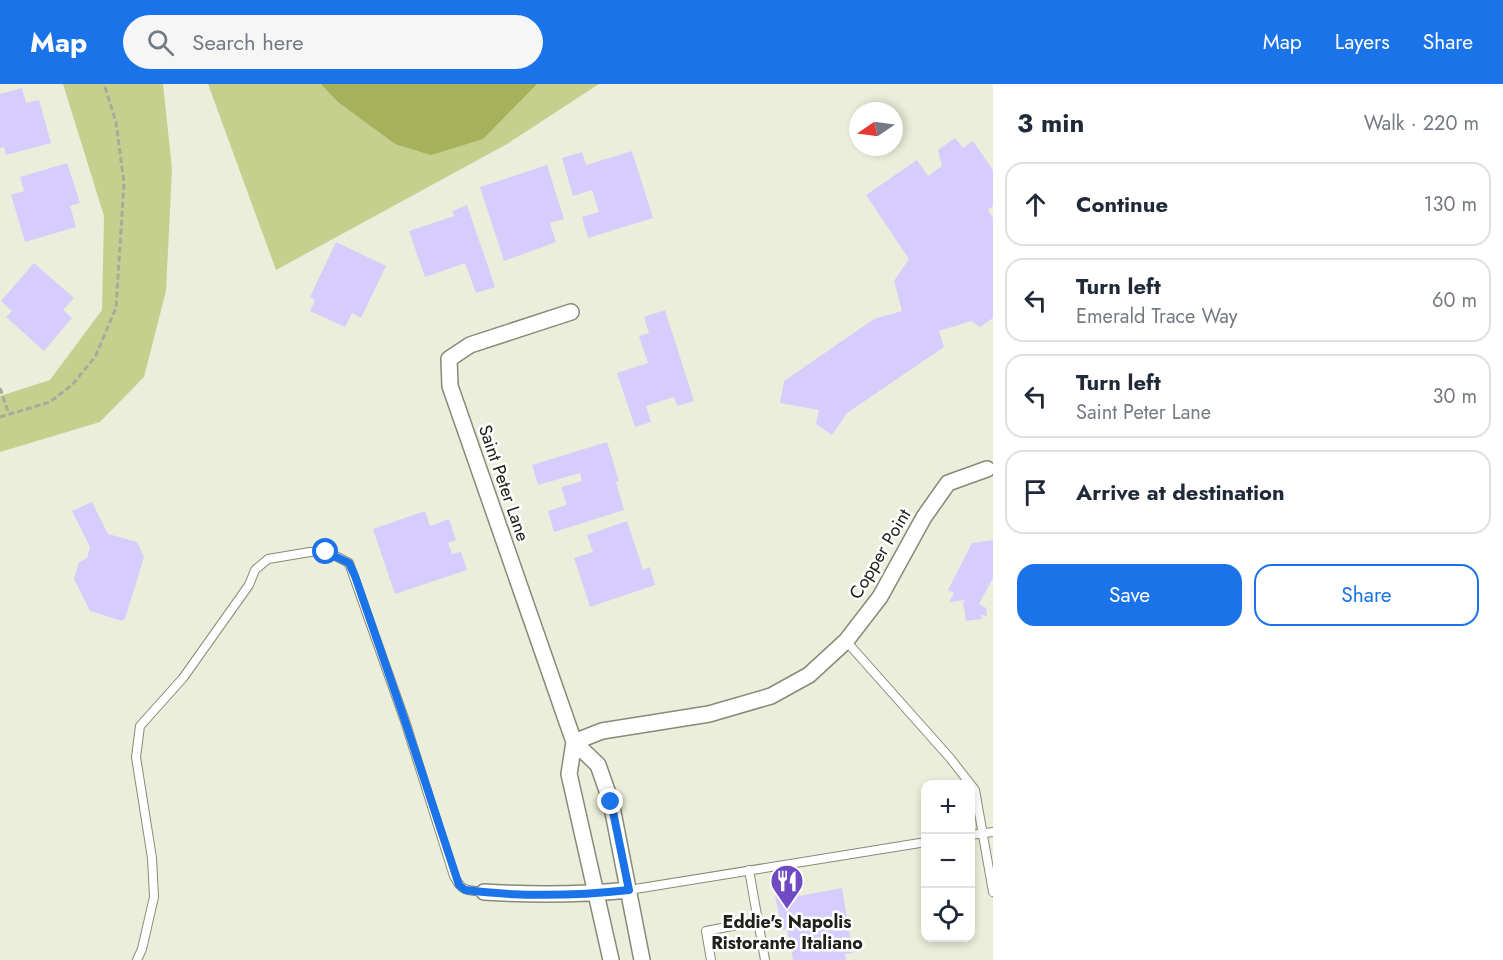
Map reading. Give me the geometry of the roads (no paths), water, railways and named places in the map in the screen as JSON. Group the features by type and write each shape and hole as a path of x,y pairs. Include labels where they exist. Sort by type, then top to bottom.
{"street":[{"name":"Saint Peter Lane","path":"571,312 470,345 449,359 450,386 574,742 598,765 611,802 642,960"},
{"name":"Copper Point","path":"574,742 602,731 709,714 771,696 809,675 846,641 880,597 924,517 948,483 987,469"},
{"name":"Saint Peter Lane","path":"574,742 569,774 611,960"},
{"path":"483,892 533,895 629,890"}],"lane":[{"path":"137,960 142,949 154,897 152,858 136,757 140,726 183,678 249,585 255,570 268,559 310,552 326,552 349,563 405,721 454,876 465,890 483,892"},
{"path":"846,641 950,758 975,790 993,892"},
{"path":"975,834 993,832"},
{"path":"629,890 921,843"},
{"path":"749,870 765,960"},
{"path":"711,960 706,931 758,921"}],"place":[{"name":"Eddie's Napolis Ristorante Italiano","path":"787,910"}]}
